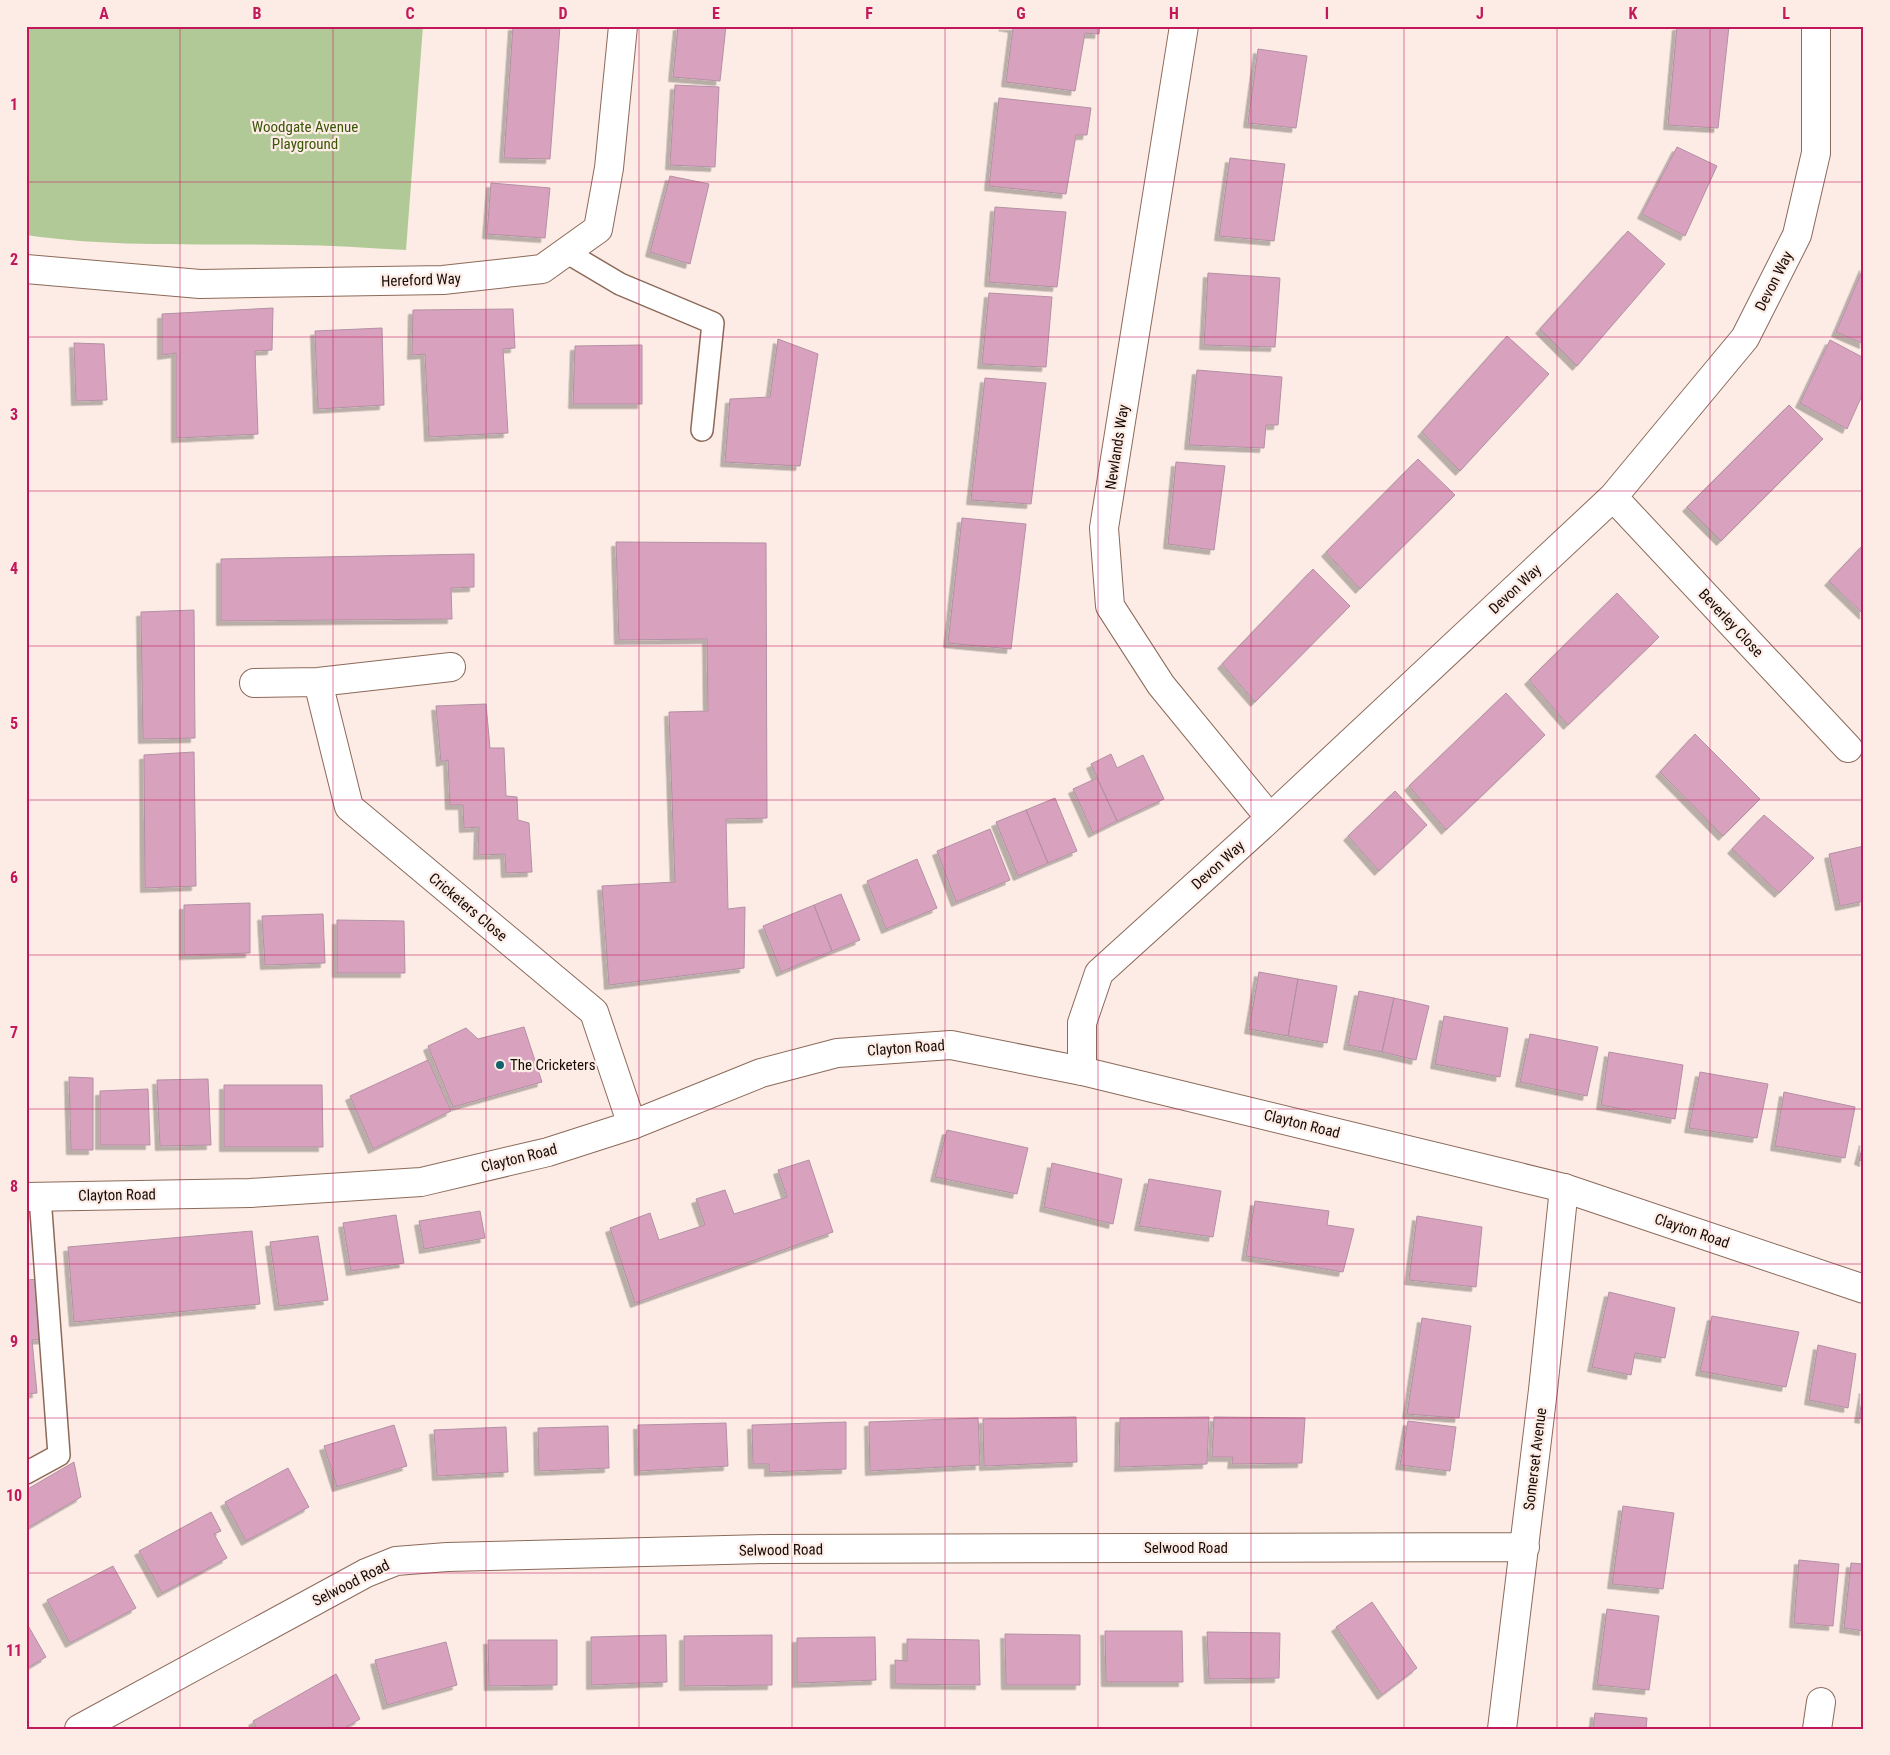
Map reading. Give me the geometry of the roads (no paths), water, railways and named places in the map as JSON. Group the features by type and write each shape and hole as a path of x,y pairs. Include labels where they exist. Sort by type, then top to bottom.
{"street":[{"name":"Hereford Way","path":"26,269 200,284 443,280 542,269 598,229 609,168 624,26"},
{"name":"Newlands Way","path":"1184,26 1104,528 1110,606 1161,685 1270,818"},
{"name":"Devon Way","path":"1082,1071 1082,1023 1099,973 1270,818 1613,497 1745,338 1797,235 1816,153 1816,26"},
{"name":"Beverley Close","path":"1613,497 1848,748"},
{"path":"254,684 318,682 451,667"},
{"name":"Cricketers Close","path":"318,682 349,807 594,1012 632,1125"},
{"name":"Clayton Road","path":"33,1197 250,1193 421,1182 548,1152 632,1125 761,1073 837,1053 951,1045 1082,1071 1564,1188 1864,1289"},
{"name":"Somerset Avenue","path":"1502,1729 1543,1390 1564,1188"},
{"name":"Selwood Road","path":"79,1729 366,1573 396,1561 447,1557 768,1549 1525,1547"},
{"path":"1817,1729 1821,1702"}],"lane":[{"path":"566,252 620,284 713,323 702,430"},
{"path":"26,1473 59,1455 33,1197"}],"place":[{"name":"The Cricketers","path":"500,1065"}],"park label":[{"name":"Woodgate Avenue Playground","path":"305,136"}]}
